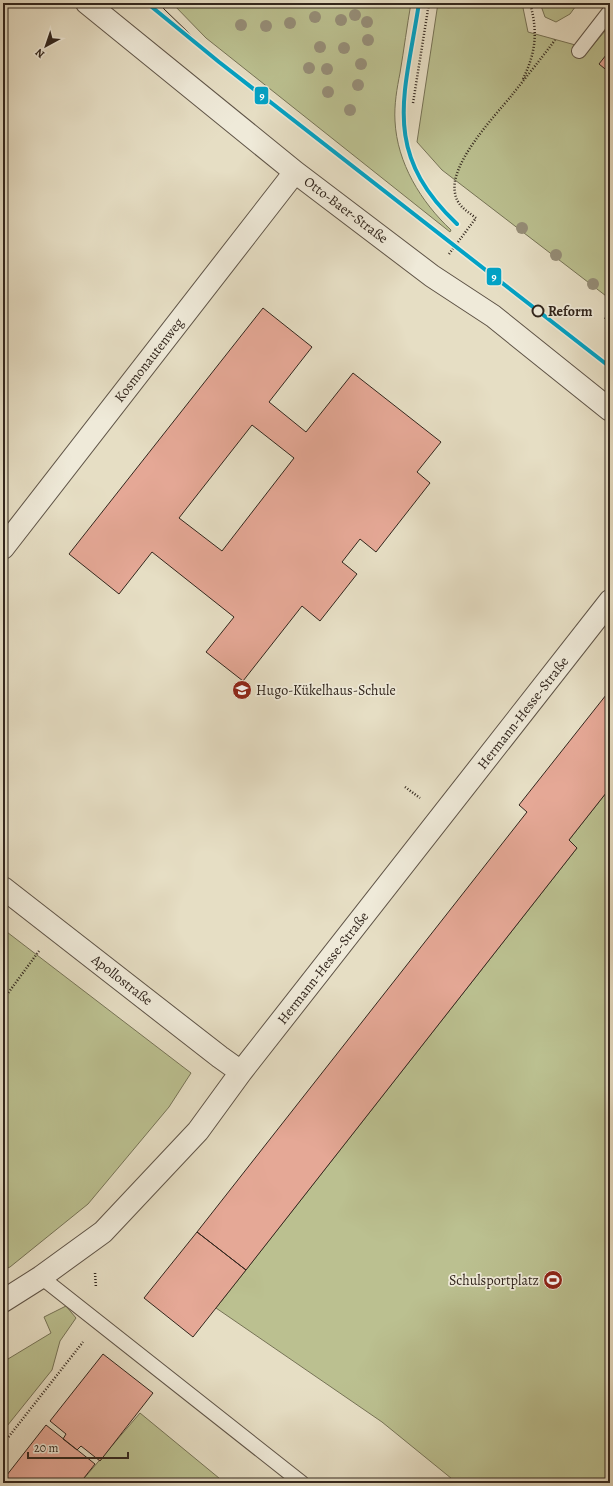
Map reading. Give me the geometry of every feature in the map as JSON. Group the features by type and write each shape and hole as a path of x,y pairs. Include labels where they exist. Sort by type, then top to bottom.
{"street":[{"name":"Otto-Baer-Straße","path":"87,3 295,172 432,276 493,316 610,410"},
{"name":"Kosmonautenweg","path":"3,548 295,172"},
{"name":"Hermann-Hesse-Straße","path":"3,1301 41,1277 103,1232 198,1131 241,1072 610,601"},
{"name":"Apollostraße","path":"3,888 220,1058 241,1072"}],"lane":[{"path":"579,51 610,11"},
{"path":"41,1277 302,1483"}],"path":[{"path":"413,104 429,3"},
{"path":"521,83 532,57 536,38 530,3"},
{"path":"432,276 476,218 461,206 456,199 455,182 460,167 472,146 556,40"},
{"path":"605,319 610,312"},
{"path":"405,787 421,799"},
{"path":"3,1000 41,948"},
{"path":"3,1444 98,1322 94,1272"}],"green space":[{"path":"172,3 411,3 396,97 395,121 397,137 400,152 412,181 430,207 451,230 450,232 206,38"},
{"path":"438,3 522,3 528,32 590,49 610,25 610,299 442,170 417,142"},
{"path":"540,3 578,3 570,14 556,22 545,17"},
{"path":"610,788 610,1483 457,1483 382,1422 216,1308 577,848 569,840"},
{"path":"3,929 191,1073 169,1107 88,1204 10,1267 3,1270"},
{"path":"66,1306 76,1318 60,1341 52,1370 3,1431 3,1349 8,1359 51,1333 44,1317"},
{"path":"140,1413 225,1483 80,1483"}],"building":[{"path":"610,50 610,73 599,64"},
{"path":"263,308 312,347 269,402 306,432 353,373 441,442 417,472 430,483 376,552 360,539 342,562 357,574 320,621 302,606 243,681 206,652 234,617 152,552 119,594 69,554","holes":["252,425 294,458 222,551 179,518"]},
{"path":"610,690 610,788 569,840 577,848 246,1270 197,1232 527,812 519,805"},
{"path":"197,1232 246,1270 193,1337 144,1298"},
{"path":"103,1354 153,1393 100,1461 81,1446 77,1450 63,1439 66,1434 50,1421"},
{"path":"46,1425 95,1464 80,1483 3,1483 3,1480"}],"tram line":[{"path":"160,3 164,9 219,62"}],"transit line":[{"name":"9","path":"147,3 219,62 610,367"},
{"name":"9","path":"419,3 408,66 405,94 404,121 407,146 417,172 433,197 457,224"}],"place":[{"name":"Reform","path":"538,311"},
{"name":"Hugo-Kükelhaus-Schule","path":"242,690"},
{"name":"Schulsportplatz","path":"553,1280"}]}
